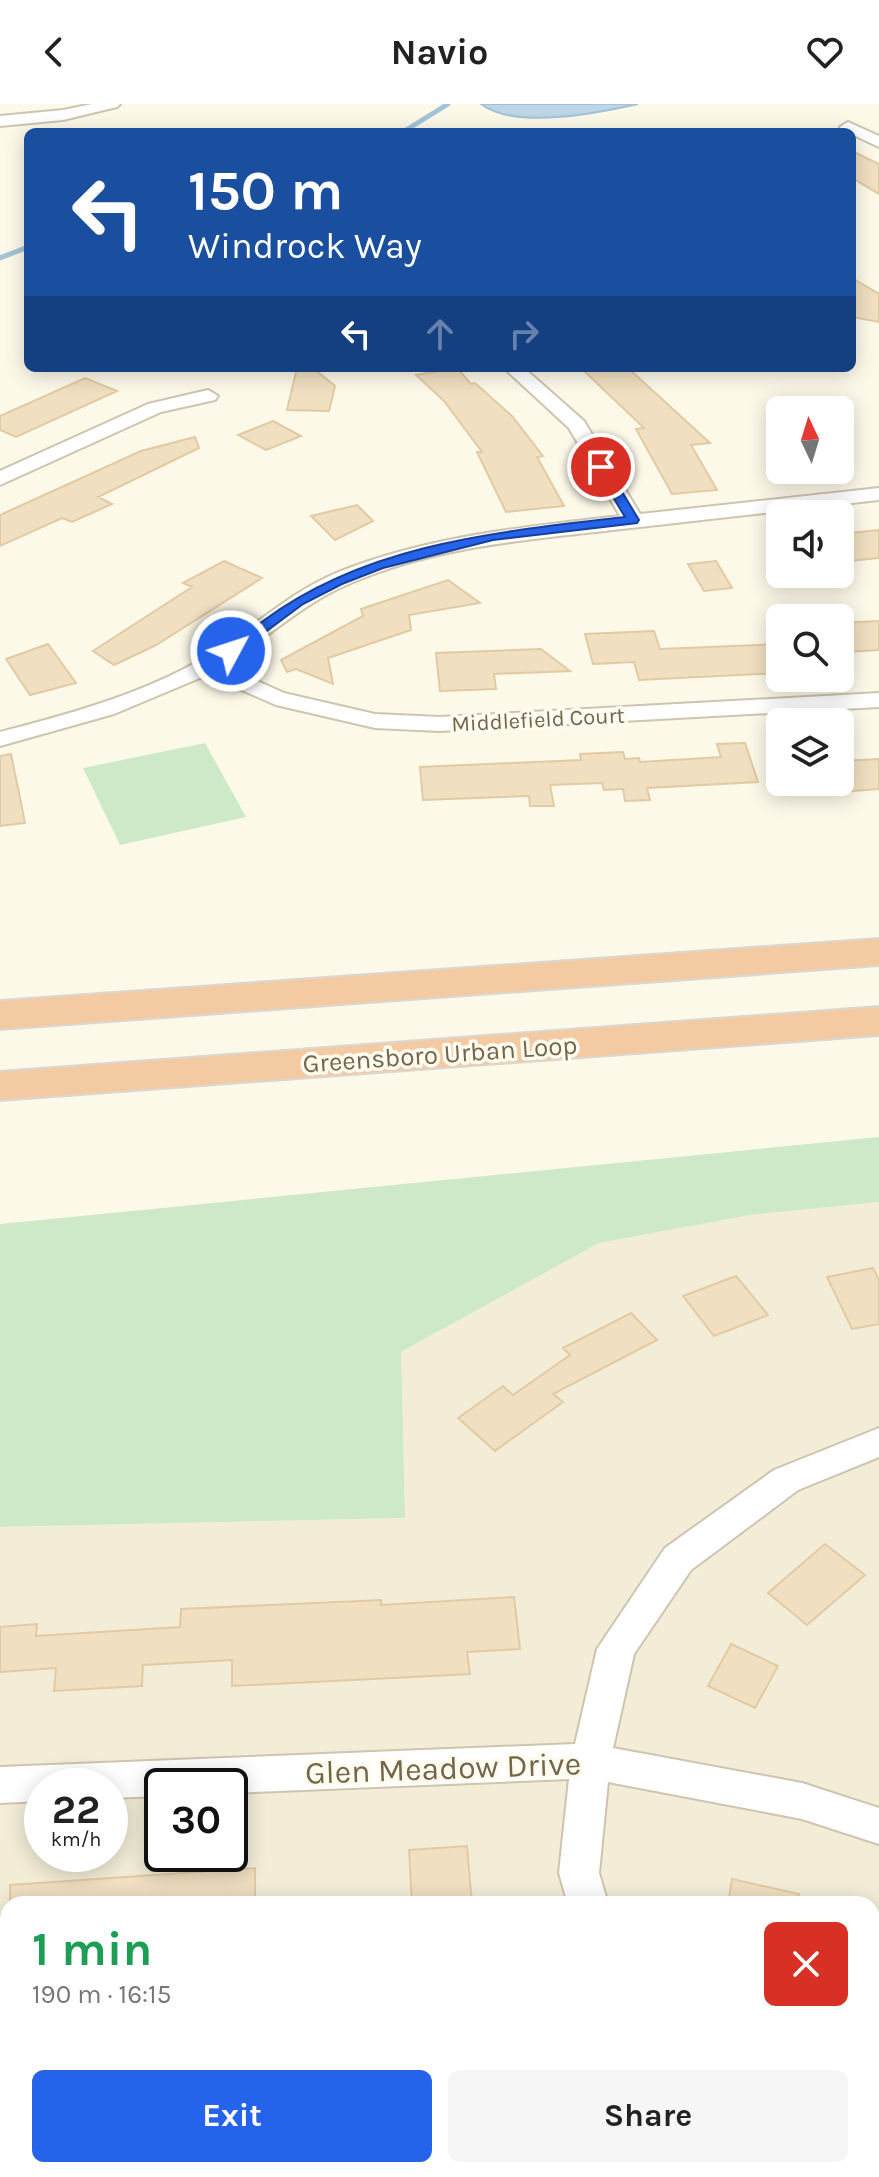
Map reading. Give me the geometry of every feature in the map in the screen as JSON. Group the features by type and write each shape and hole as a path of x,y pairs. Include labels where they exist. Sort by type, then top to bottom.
{"highway":[{"path":"0,1015 879,952"},
{"name":"Greensboro Urban Loop","path":"0,1086 879,1021"}],"street":[{"path":"0,121 63,115 109,104"},
{"path":"856,131 879,142"},
{"path":"517,372 577,425 633,520"},
{"path":"0,479 155,408 208,396"},
{"path":"0,739 113,709 206,666 299,601 337,581 431,550 493,537 879,494"},
{"name":"Middlefield Court","path":"206,666 276,698 375,721 414,723 879,700"},
{"path":"586,1896 579,1873 591,1761 616,1649 678,1559 786,1480 879,1442"},
{"name":"Glen Meadow Drive","path":"0,1785 591,1761 802,1801 879,1826"}],"shaded area":[{"path":"879,1202 879,1896 0,1896 0,1527 405,1518 400,1353 599,1243 750,1215"}],"green space":[{"path":"205,743 246,817 120,845 83,768"},
{"path":"879,1137 879,1202 750,1215 599,1243 401,1352 405,1518 0,1527 0,1224"}],"water":[{"path":"481,104 638,104 580,115 535,118 496,112"}],"building":[{"path":"856,153 879,164 879,194 856,180"},
{"path":"856,280 879,294 879,322 856,318"},
{"path":"296,372 318,372 335,386 329,411 287,410"},
{"path":"460,372 471,384 475,383 512,416 543,456 537,457 564,506 506,512 477,452 482,452 444,401 416,375"},
{"path":"585,372 632,372 710,443 691,445 717,490 672,494 636,429 644,428"},
{"path":"85,378 117,391 16,437 0,430 0,416"},
{"path":"273,421 301,436 266,450 238,435"},
{"path":"195,437 199,448 98,497 112,504 72,522 62,518 0,546 0,515 141,451"},
{"path":"357,505 373,521 335,540 311,516"},
{"path":"879,530 879,558 854,561 854,533"},
{"path":"224,561 262,578 156,645 114,665 93,651 192,587 183,583"},
{"path":"716,561 732,588 704,591 688,564"},
{"path":"448,580 480,603 409,615 411,630 328,658 333,684 296,669 287,672 281,660 363,616 361,609"},
{"path":"879,621 879,650 854,652 854,622"},
{"path":"654,631 660,649 766,645 766,674 639,680 634,662 593,664 585,634"},
{"path":"48,644 76,683 30,695 6,659"},
{"path":"541,649 570,671 494,674 496,689 440,691 436,653"},
{"path":"745,743 758,782 647,788 650,800 625,801 623,789 604,790 602,783 550,785 554,806 530,806 529,796 423,800 420,767 581,760 580,754 623,752 625,759 639,758 640,762 721,757 717,744"},
{"path":"11,754 25,823 0,826 0,756"},
{"path":"879,759 879,789 854,791 854,760"},
{"path":"873,1268 879,1280 879,1324 852,1329 827,1277"},
{"path":"736,1276 768,1315 714,1336 683,1296"},
{"path":"631,1313 657,1340 553,1394 563,1402 495,1451 458,1418 503,1386 513,1395 570,1355 563,1348"},
{"path":"825,1544 865,1575 807,1625 768,1593"},
{"path":"514,1597 520,1649 467,1652 470,1674 232,1686 232,1660 143,1665 142,1686 54,1691 56,1668 0,1672 0,1627 37,1624 36,1636 180,1627 181,1609 381,1600 381,1605"},
{"path":"731,1644 778,1666 755,1708 708,1686"},
{"path":"467,1846 471,1896 412,1896 409,1850"},
{"path":"248,1868 255,1868 255,1896 10,1896 10,1885 197,1872 248,1872"},
{"path":"732,1879 799,1894 799,1896 729,1896"}],"waterway":[{"path":"409,128 448,104"},
{"path":"0,258 24,249"}],"route":[{"path":"231,651 299,601 337,581 378,565 493,537 633,520 601,467"}]}
